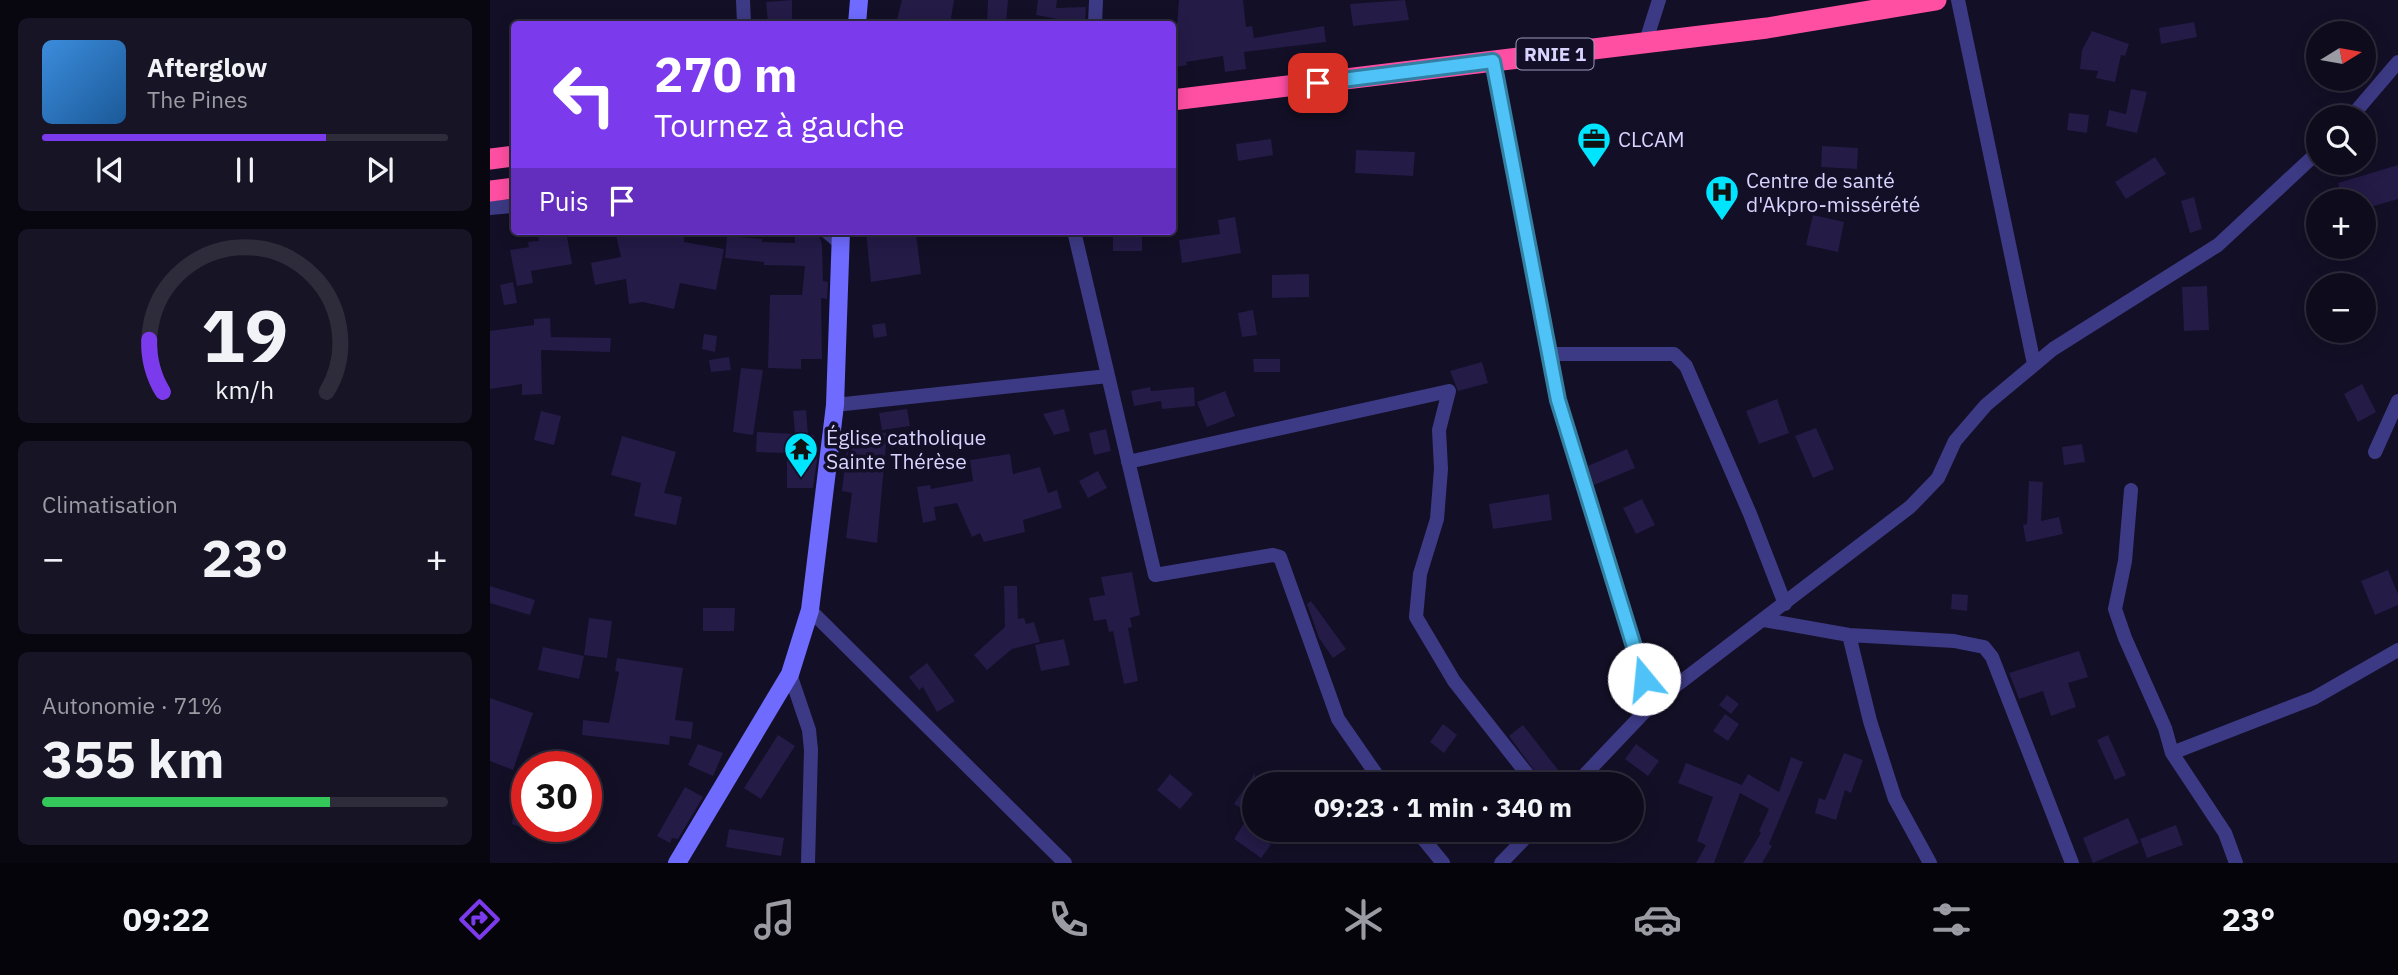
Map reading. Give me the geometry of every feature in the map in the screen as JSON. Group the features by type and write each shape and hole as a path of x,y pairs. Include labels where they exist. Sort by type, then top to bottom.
{"highway":[{"name":"RNIE 1","path":"1176,100 1644,44 1936,0"},
{"path":"490,159 511,156"},
{"path":"490,191 511,188"}],"main road":[{"path":"857,21 859,0"},
{"path":"677,863 790,674 810,610 835,405 841,237"}],"street":[{"path":"743,0 744,21"},
{"path":"1095,21 1096,0"},
{"path":"1644,44 1659,0"},
{"path":"1958,0 2034,364"},
{"path":"1493,61 1558,400 1652,704"},
{"path":"2361,105 2398,62"},
{"path":"1587,772 1652,704 1910,507 1937,478 1955,441 1986,405 2034,364 2072,336 2218,245 2306,163"},
{"path":"490,208 511,206"},
{"path":"1075,235 1155,575 1273,555 1280,557 1338,719 1375,772"},
{"path":"1548,354 1674,354 1686,366 1751,513 1785,604"},
{"path":"835,405 1108,376"},
{"path":"1128,462 1449,391 1439,430 1441,468 1437,519 1420,574 1416,617 1454,681 1526,772"},
{"path":"2375,452 2398,401"},
{"path":"2131,490 2125,561 2115,609 2165,728 2172,753 2225,833 2236,863"},
{"path":"810,610 1066,863"},
{"path":"1764,620 1849,635 1954,641 1984,647 1992,657 2072,863"},
{"path":"1849,635 1870,721 1895,799 1930,863"},
{"path":"2172,753 2314,698 2398,650"},
{"path":"790,674 809,730 811,750 808,863"},
{"path":"1426,842 1443,863"},
{"path":"1501,863 1521,842"}],"building":[{"path":"792,0 792,21 768,21 766,2"},
{"path":"902,0 954,0 950,21 897,21"},
{"path":"988,0 1008,0 1006,21 987,21"},
{"path":"1038,0 1057,0 1056,8 1086,7 1085,21 1036,15"},
{"path":"1179,0 1243,0 1246,27 1252,26 1254,38 1324,26 1326,42 1244,52 1246,69 1225,72 1223,56 1186,62 1187,65 1176,67"},
{"path":"1405,0 1409,20 1353,26 1350,4"},
{"path":"2194,22 2197,37 2161,44 2159,28"},
{"path":"2092,31 2129,44 2125,56 2121,55 2115,82 2096,78 2098,71 2080,69 2082,50"},
{"path":"2131,89 2147,92 2137,133 2106,126 2109,110 2126,114"},
{"path":"2069,113 2089,115 2087,133 2067,130"},
{"path":"1271,139 1273,155 1238,161 1236,144"},
{"path":"1822,146 1858,148 1857,169 1821,167"},
{"path":"1356,150 1415,152 1413,176 1355,173"},
{"path":"2155,157 2166,174 2126,199 2115,182"},
{"path":"2398,165 2398,199 2376,205 2376,189 2340,189 2338,183 2365,175 2376,175 2376,172"},
{"path":"2194,197 2202,229 2190,233 2181,201"},
{"path":"1813,215 1844,222 1838,252 1806,245"},
{"path":"1235,217 1241,253 1182,263 1179,240 1220,234 1218,220"},
{"path":"567,235 572,264 531,271 533,283 517,286 510,250 529,247 528,242 539,241 538,236"},
{"path":"616,235 676,235 684,237 684,242 724,249 716,290 680,283 674,309 643,302 629,304 626,279 595,285 591,263 621,257"},
{"path":"794,235 819,235 822,244 823,281 828,282 827,299 821,298 822,359 801,359 801,369 768,368 770,295 802,295 805,266 764,265 764,262 725,258 727,236 762,239 762,242 795,243"},
{"path":"866,235 916,235 921,274 871,282"},
{"path":"1113,235 1142,235 1142,251 1113,251"},
{"path":"1309,274 1309,297 1272,298 1272,275"},
{"path":"513,282 517,303 504,305 500,285"},
{"path":"2207,286 2209,330 2184,331 2182,287"},
{"path":"1253,310 1257,335 1242,337 1238,313"},
{"path":"550,318 551,337 611,338 610,352 541,350 542,394 522,395 522,384 490,389 490,331 534,325 534,319"},
{"path":"885,323 887,336 874,338 872,325"},
{"path":"704,334 717,336 715,352 702,349"},
{"path":"729,357 731,370 711,372 709,360"},
{"path":"1253,359 1280,359 1280,372 1254,372"},
{"path":"1482,362 1488,383 1458,391 1450,371"},
{"path":"741,368 763,370 753,435 733,432"},
{"path":"2362,384 2376,412 2358,422 2344,394"},
{"path":"1150,387 1151,391 1194,387 1195,406 1162,409 1161,401 1134,406 1131,391"},
{"path":"1225,391 1235,416 1207,427 1197,402"},
{"path":"1777,399 1789,433 1759,444 1746,411"},
{"path":"907,409 910,426 882,430 879,413"},
{"path":"1064,409 1070,431 1054,435 1043,414"},
{"path":"806,410 808,435 814,435 817,460 813,488 787,488 787,453 756,452 757,432 795,434 793,411"},
{"path":"541,411 561,416 554,445 534,440"},
{"path":"1816,428 1834,469 1813,478 1795,436"},
{"path":"1106,429 1111,451 1094,455 1089,433"},
{"path":"849,430 887,433 877,543 846,538 852,493 842,491"},
{"path":"622,436 676,452 664,493 682,497 676,525 634,516 641,483 611,475"},
{"path":"2082,444 2085,462 2064,465 2062,447"},
{"path":"1627,449 1635,468 1594,485 1588,466"},
{"path":"1010,454 1013,474 1040,467 1048,493 1057,490 1062,508 1023,520 1025,532 984,542 980,533 972,537 957,503 934,507 936,520 923,523 917,487 930,485 931,489 973,481 970,460"},
{"path":"1098,471 1107,488 1088,498 1079,481"},
{"path":"2029,481 2043,482 2041,521 2059,517 2063,534 2026,542 2023,525 2027,524"},
{"path":"1549,494 1552,520 1493,529 1489,504"},
{"path":"1642,499 1655,525 1636,534 1623,508"},
{"path":"2388,570 2398,594 2398,605 2375,615 2361,581"},
{"path":"1132,572 1140,615 1130,618 1132,627 1128,628 1138,681 1124,684 1113,631 1109,632 1106,619 1094,621 1089,598 1105,595 1101,577"},
{"path":"490,586 535,600 530,615 490,603"},
{"path":"1004,586 1017,586 1018,619 1024,618 1026,624 1034,622 1040,642 1012,649 987,670 974,655 1005,627"},
{"path":"1952,594 1968,595 1967,611 1951,609"},
{"path":"1311,601 1346,649 1333,658 1319,638 1307,604"},
{"path":"703,608 735,608 734,631 703,631"},
{"path":"589,618 612,621 607,658 584,655"},
{"path":"1064,639 1070,665 1041,671 1035,645"},
{"path":"543,647 584,656 579,679 538,670"},
{"path":"2079,651 2088,677 2068,683 2076,707 2051,716 2043,691 2019,699 2009,673"},
{"path":"617,658 683,668 675,720 693,722 691,739 670,736 669,745 582,735 583,720 609,723 619,672 615,671"},
{"path":"927,663 955,701 937,712 923,687 919,690 909,677"},
{"path":"1727,695 1739,704 1731,714 1719,705"},
{"path":"490,698 533,713 520,751 511,751 511,769 490,761"},
{"path":"1725,714 1739,724 1728,741 1713,731"},
{"path":"1443,724 1457,735 1444,753 1430,742"},
{"path":"1523,725 1560,772 1535,772 1509,736"},
{"path":"778,735 795,746 761,799 744,788"},
{"path":"2108,735 2126,775 2115,780 2097,740"},
{"path":"698,744 723,753 713,776 688,765"},
{"path":"1636,744 1659,761 1648,776 1625,759"},
{"path":"1844,753 1863,760 1851,793 1845,790 1836,820 1815,813 1819,798 1825,800"},
{"path":"1791,757 1803,762 1769,844 1772,846 1762,863 1743,863 1761,833 1759,831 1769,809 1740,793 1714,863 1696,863 1706,845 1697,841 1713,797 1678,783 1686,763 1742,785 1748,774 1779,792"},
{"path":"1170,774 1193,794 1180,809 1157,790"},
{"path":"685,787 703,797 678,839 672,838 670,843 657,836"},
{"path":"1242,792 1242,809 1234,804"},
{"path":"2128,818 2139,843 2093,863 2083,838"},
{"path":"2176,825 2183,845 2147,858 2140,839"},
{"path":"1242,826 1242,842 1267,842 1271,845 1261,858 1234,839"},
{"path":"729,829 784,838 781,856 726,847"}],"place":[{"name":"CLCAM","path":"1594,169"},
{"name":"Centre de santé d'Akpro-missérété","path":"1722,222"},
{"name":"Église catholique Sainte Thérèse","path":"801,479"}],"route":[{"path":"1318,83 1493,61 1558,400 1644,679"}]}
